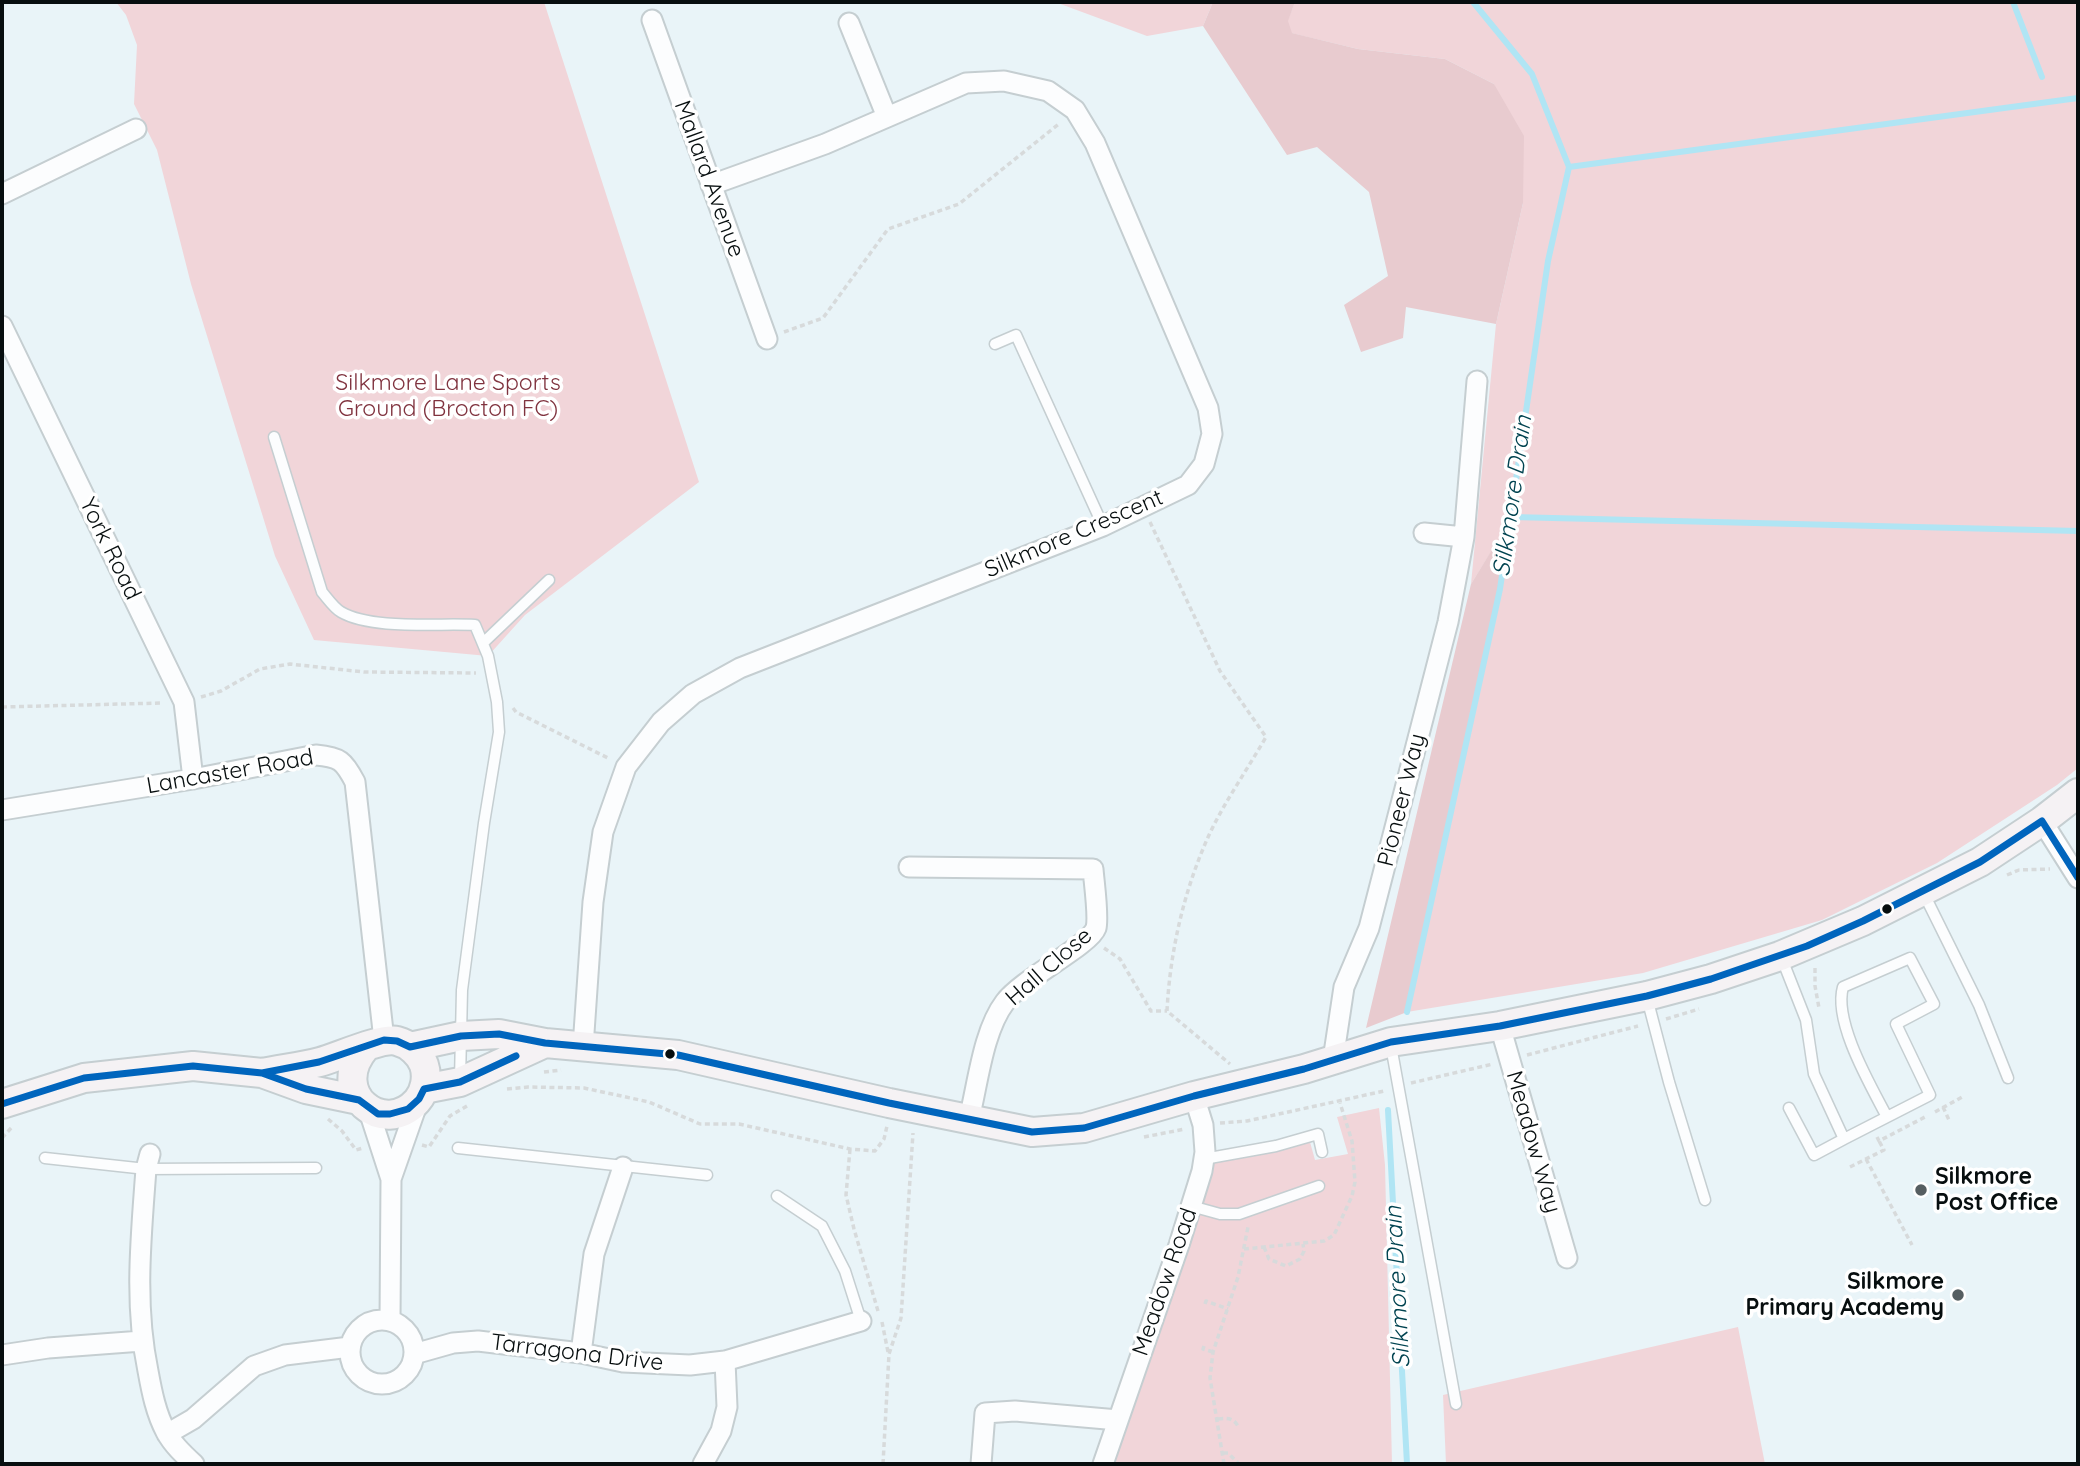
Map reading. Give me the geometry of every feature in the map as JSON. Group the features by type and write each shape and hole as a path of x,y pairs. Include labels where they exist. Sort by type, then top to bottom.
{"street":[{"name":"Mallard Avenue","path":"652,20 767,339"},
{"path":"849,23 887,117"},
{"name":"Silkmore Crescent","path":"577,1058 603,832 626,767 661,722 693,694 740,667 1144,508 1188,485 1204,464 1212,434 1208,408 1095,143 1075,110 1048,91 1004,81 966,83 825,144 712,185"},
{"path":"2,194 136,129"},
{"name":"York Road","path":"2,326 184,702 193,779"},
{"name":"Pioneer Way","path":"1333,1060 1344,987 1369,928 1448,622 1464,537 1477,381"},
{"path":"1424,533 1464,537"},
{"name":"Lancaster Road","path":"2,810 193,779 316,755 332,756 346,765 355,782 386,1045"},
{"path":"262,1073 386,1045 499,1034 545,1043 577,1058 678,1055 1032,1132 1084,1128 1391,1042 1500,1026 1647,996 1711,979 1780,956 1863,921 1980,862 2042,821 2078,793"},
{"path":"2042,821 2078,878"},
{"name":"Hall Close","path":"909,867 1093,869 1096,926 1090,938 1030,978 1006,1000 992,1023 969,1119"},
{"name":"Meadow Way","path":"1500,1026 1567,1258"},
{"path":"10,1113 84,1078 193,1066 262,1073 306,1089 363,1104 378,1114 401,1112 408,1109 421,1094 466,1092 545,1043"},
{"path":"390,1320 391,1179 363,1104 352,1087 351,1073 356,1059 386,1045 418,1055 426,1077 391,1179"},
{"name":"Meadow Road","path":"1103,1464 1191,1206 1204,1159 1203,1125 1194,1096"},
{"path":"148,1162 138,1269 142,1341 155,1408 167,1434 189,1462"},
{"path":"581,1353 594,1254 623,1167"},
{"path":"374,1320 390,1320 406,1330 412,1339 414,1354 411,1365 401,1378 391,1383 379,1384 368,1381 354,1368 350,1347 361,1328 374,1320"},
{"name":"Tarragona Drive","path":"414,1354 453,1343 478,1340 581,1353 623,1362 690,1365 726,1360 861,1321"},
{"path":"2,1355 48,1348 142,1341"},
{"path":"167,1434 193,1419 254,1366 285,1355 350,1347"},
{"path":"704,1464 721,1431 727,1407 726,1360"},
{"path":"981,1464 985,1413 1015,1412 1118,1420"}],"lane":[{"path":"995,344 1016,335 1103,526"},
{"path":"274,437 323,593 339,611 355,618 390,624 475,625 488,656 497,702 499,732 484,823 463,990 461,1036 466,1092"},
{"path":"483,643 549,580"},
{"path":"1922,891 1979,1005 2008,1077"},
{"path":"1780,956 1806,1020 1814,1074 1844,1139"},
{"path":"1788,1108 1814,1155 1887,1117 1930,1094 1896,1024 1934,1004 1910,958 1843,987 1840,996 1852,1050 1887,1117"},
{"path":"1647,996 1705,1200"},
{"path":"1391,1042 1456,1404"},
{"path":"1204,1159 1276,1146 1318,1134 1322,1152"},
{"path":"458,1148 707,1175"},
{"path":"45,1158 316,1168"},
{"path":"1191,1206 1220,1214 1238,1214 1319,1186"},
{"path":"777,1196 822,1226 845,1271 861,1321"}],"path":[{"path":"767,339 823,318 888,229 959,204 1075,110"},
{"path":"1144,508 1220,671 1266,737 1210,834 1182,906 1168,982 1167,1011"},
{"path":"2,707 184,702 220,691 260,669 290,664 365,672 491,673 516,712 626,767"},
{"path":"1996,880 2019,870 2053,869"},
{"path":"1090,938 1120,959 1151,1011 1167,1011 1251,1082"},
{"path":"1530,1054 1628,1029"},
{"path":"533,1074 577,1058"},
{"path":"1420,1081 1492,1064"},
{"path":"505,1089 584,1088 649,1102 700,1124 739,1124 850,1149 875,1151 884,1139 887,1124"},
{"path":"1218,1123 1247,1121 1386,1091"},
{"path":"406,1141 429,1147 466,1092"},
{"path":"1943,1107 1949,1120"},
{"path":"2,1138 10,1113"},
{"path":"318,1115 327,1118 342,1130 356,1150 379,1143"},
{"path":"883,1464 889,1354 901,1318 913,1129"},
{"path":"1850,1167 1884,1150 1879,1141"},
{"path":"850,1149 846,1195 889,1354"},
{"path":"1866,1159 1873,1167 1912,1245"},
{"path":"1224,1464 1226,1453 1210,1378 1213,1352 1238,1277 1250,1211"},
{"path":"1264,1247 1269,1259 1286,1266 1300,1259 1304,1251 1303,1243"},
{"path":"1205,1304 1206,1301 1228,1309"},
{"path":"1204,1346 1203,1349 1213,1352"},
{"path":"1210,1378 1217,1377"},
{"path":"1218,1419 1235,1420 1240,1428"},
{"path":"1226,1453 1233,1448"},
{"path":"1226,1453 1239,1464"}],"green space":[{"name":"Silkmore Lane Sports Ground (Brocton FC)","path":"116,2 544,2 699,482 525,615 488,656 314,640 275,556 191,284 157,150 134,104 137,45 126,15"},
{"path":"1055,2 1213,2 1203,26 1147,36"},
{"path":"1295,2 2078,2 2078,768 2057,785 1937,863 1822,920 1643,973 1407,1012 1500,589 1511,520 1471,584 1496,324 1523,203 1494,84 1445,59 1358,49 1291,33 1287,22"},
{"path":"1379,1108 1385,1165 1392,1464 1113,1464 1213,1163 1310,1142 1315,1160 1348,1154 1337,1117"},
{"path":"1738,1327 1765,1464 1446,1464 1443,1395"}],"shaded area":[{"path":"1213,2 1295,2 1288,21 1292,33 1358,49 1445,59 1494,84 1524,136 1523,203 1496,324 1406,307 1403,338 1361,352 1344,305 1388,276 1369,192 1317,147 1287,155 1203,26"},
{"path":"1512,517 1500,589 1407,1012 1366,1028 1471,584"}],"waterway":[{"name":"Silkmore Drain","path":"1407,1012 1500,589 1548,261 1569,167 1532,74 1473,2"},
{"path":"2013,2 2042,77"},
{"path":"1569,167 2078,98"},
{"path":"1512,517 2078,531"},
{"name":"Silkmore Drain","path":"1388,1110 1407,1464"}],"transit line":[{"path":"262,1073 319,1062 384,1040 397,1041 410,1047 461,1036 499,1034 545,1043 678,1055 1032,1132 1084,1128 1194,1096 1304,1069 1391,1042 1500,1026 1647,996 1711,979 1807,946 1863,921 1980,862 2042,821 2078,878"},
{"path":"2,1104 84,1078 193,1066 262,1073 306,1089 359,1100 378,1114 390,1114 408,1109 419,1099 424,1089 460,1082 516,1056"}],"place":[{"name":"Silkmore Post Office","path":"1921,1190"},
{"name":"Silkmore Primary Academy","path":"1958,1295"}]}
